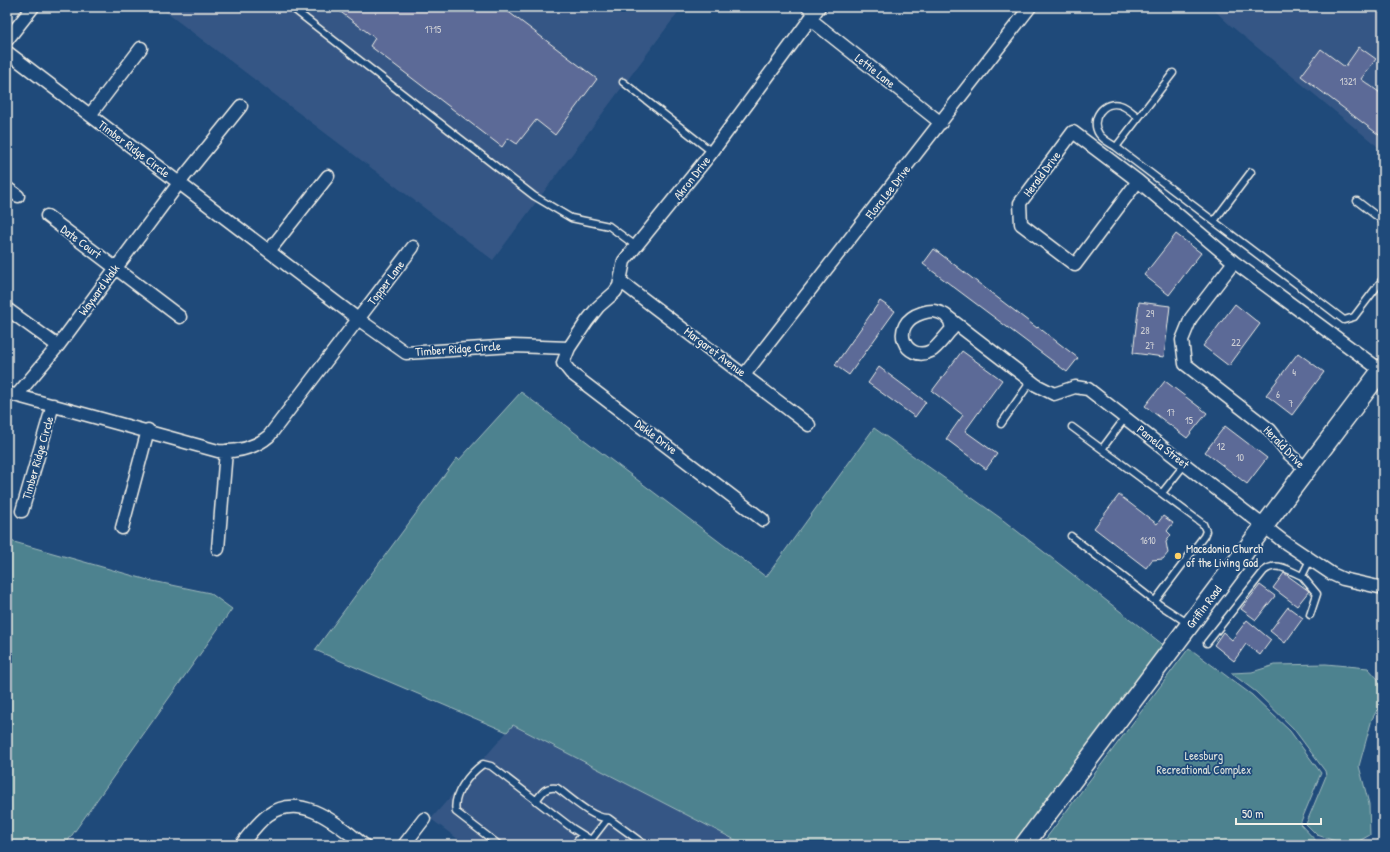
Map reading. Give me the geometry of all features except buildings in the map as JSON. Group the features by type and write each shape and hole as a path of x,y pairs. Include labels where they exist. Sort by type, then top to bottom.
{"street":[{"path":"7,40 34,7"},
{"name":"Flora Lee Drive","path":"744,375 1030,7"},
{"name":"Akron Drive","path":"569,348 598,307 615,292 620,281 624,261 712,152 812,12"},
{"name":"Lettie Lane","path":"812,12 941,123"},
{"name":"Timber Ridge Circle","path":"90,115 141,48"},
{"name":"Timber Ridge Circle","path":"7,52 358,319 406,353 513,346 569,348"},
{"name":"Timber Ridge Circle","path":"179,183 241,106"},
{"name":"Herald Drive","path":"1138,181 1075,265 1021,224 1020,203 1073,132 1138,181 1234,262 1382,370"},
{"path":"270,251 328,176"},
{"name":"Wayward Walk","path":"12,394 58,346 179,183"},
{"path":"7,188 18,196"},
{"name":"Date Court","path":"46,216 180,316"},
{"name":"Topper Lane","path":"358,319 413,247"},
{"name":"Herald Drive","path":"1234,262 1191,318 1182,340 1185,364 1270,430 1289,454 1307,470"},
{"name":"Margaret Avenue","path":"620,281 809,425"},
{"path":"7,308 58,346"},
{"name":"Pamela Street","path":"945,315 1031,382 1054,394 1075,387 1088,389 1265,526 1310,560 1332,574 1343,579 1383,588"},
{"name":"Timber Ridge Circle","path":"12,394 148,430 218,451 251,448 269,436 358,319"},
{"name":"Dekle Drive","path":"569,348 563,363 571,373 763,520"},
{"name":"Griffin Road","path":"1024,845 1382,370"},
{"name":"Timber Ridge Circle","path":"22,511 53,405"},
{"path":"122,528 148,430"},
{"path":"218,549 226,451"},
{"path":"241,845 269,814 290,807 309,810 328,818 364,845"},
{"path":"404,845 424,819"}],"lane":[{"path":"291,7 534,196 571,218 609,226 636,246"},
{"path":"1116,147 1173,73"},
{"path":"623,82 712,152"},
{"path":"1138,117 1120,105 1110,105 1101,110 1096,120 1097,130 1103,138 1344,320 1354,317 1382,284"},
{"path":"1214,221 1251,172"},
{"path":"1357,201 1383,221"},
{"path":"1001,424 1031,382"},
{"path":"1102,449 1126,418"},
{"path":"1072,426 1203,524 1206,530 1204,536 1155,601"},
{"path":"1162,493 1185,464"},
{"path":"1071,536 1155,601 1190,625"},
{"path":"1302,576 1310,560"},
{"path":"1207,642 1264,571 1269,567 1277,565 1302,576 1317,594 1310,615"},
{"path":"499,845 456,812 454,805 457,795 476,769 483,764 491,766 596,845"},
{"path":"536,801 543,790 551,787 557,788 591,813 603,818 608,818 645,845"},
{"path":"591,840 608,818"},
{"path":"574,845 582,835"}],"shaded area":[{"path":"159,7 682,7 493,260"},
{"path":"1211,7 1383,7 1383,151 1230,25"},
{"path":"513,725 745,845 466,845 431,819"}],"green space":[{"path":"521,392 766,577 874,428 999,517 1166,647 1016,845 745,845 513,725 507,732 315,650 457,458 459,460"},
{"path":"7,540 148,580 210,593 232,609 65,845 7,845"},
{"name":"Leesburg Recreational Complex","path":"1189,648 1252,695 1290,731 1321,773 1300,824 1320,845 1041,845"},
{"path":"1326,664 1368,668 1378,679 1383,700 1372,719 1359,766 1369,804 1370,835 1352,845 1347,845 1317,835 1306,824 1326,776 1325,771 1293,728 1256,692 1231,673 1252,672 1275,665"}],"place":[{"name":"Macedonia Church of the Living God","path":"1178,556"}]}
